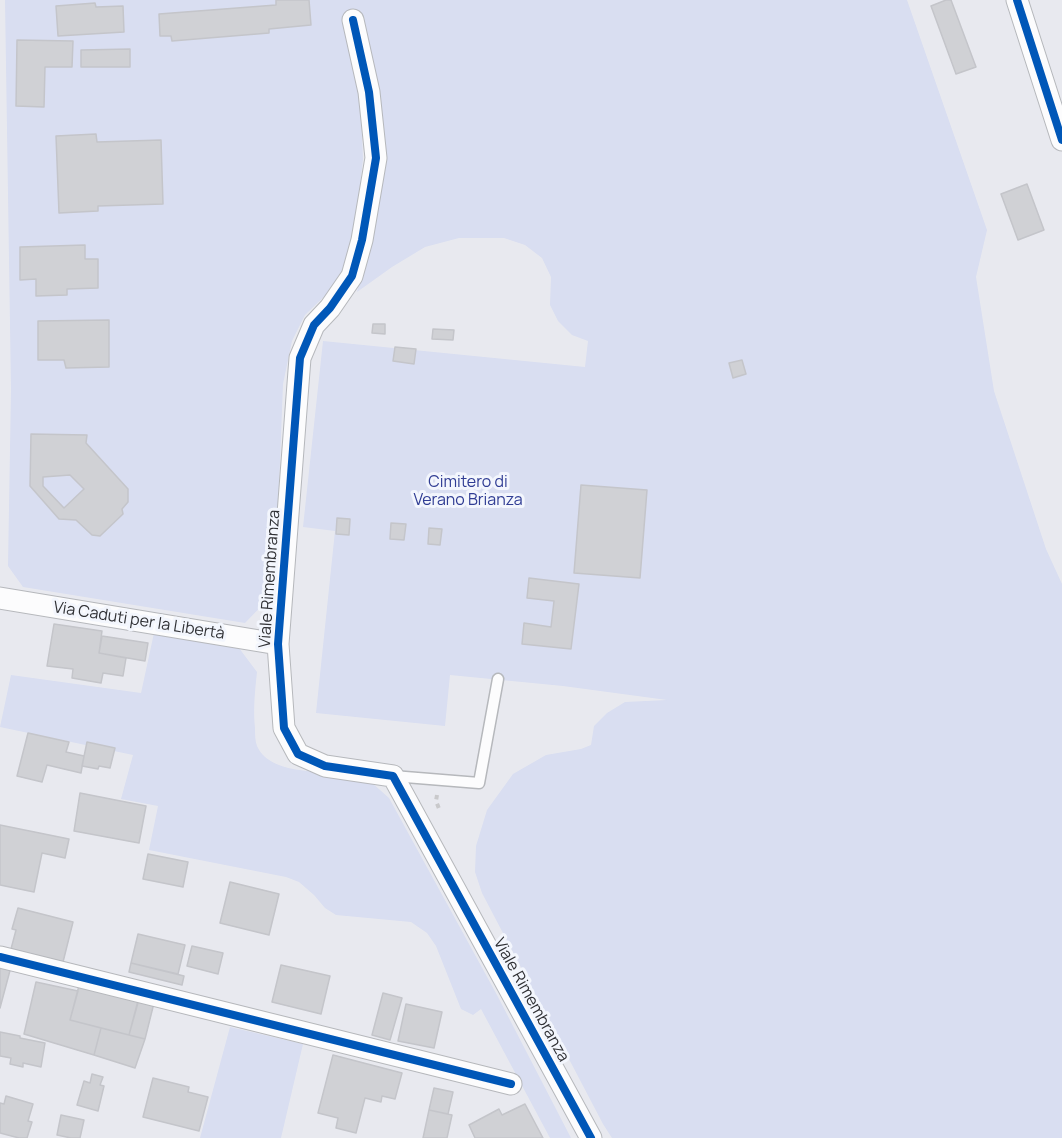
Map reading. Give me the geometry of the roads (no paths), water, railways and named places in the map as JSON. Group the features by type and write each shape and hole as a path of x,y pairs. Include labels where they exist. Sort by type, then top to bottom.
{"street":[{"path":"1017,0 1062,140"},
{"name":"Viale Rimembranza","path":"353,20 369,92 376,158 362,240 352,276 330,308 314,325 300,358 278,644 284,728 298,754 325,766 393,776 591,1138"},
{"name":"Via Caduti per la Libertà","path":"0,598 278,644"},
{"path":"0,957 511,1084"}],"lane":[{"path":"393,776 479,783 498,679"}],"park label":[{"name":"Cimitero di Verano Brianza","path":"468,492"}]}
